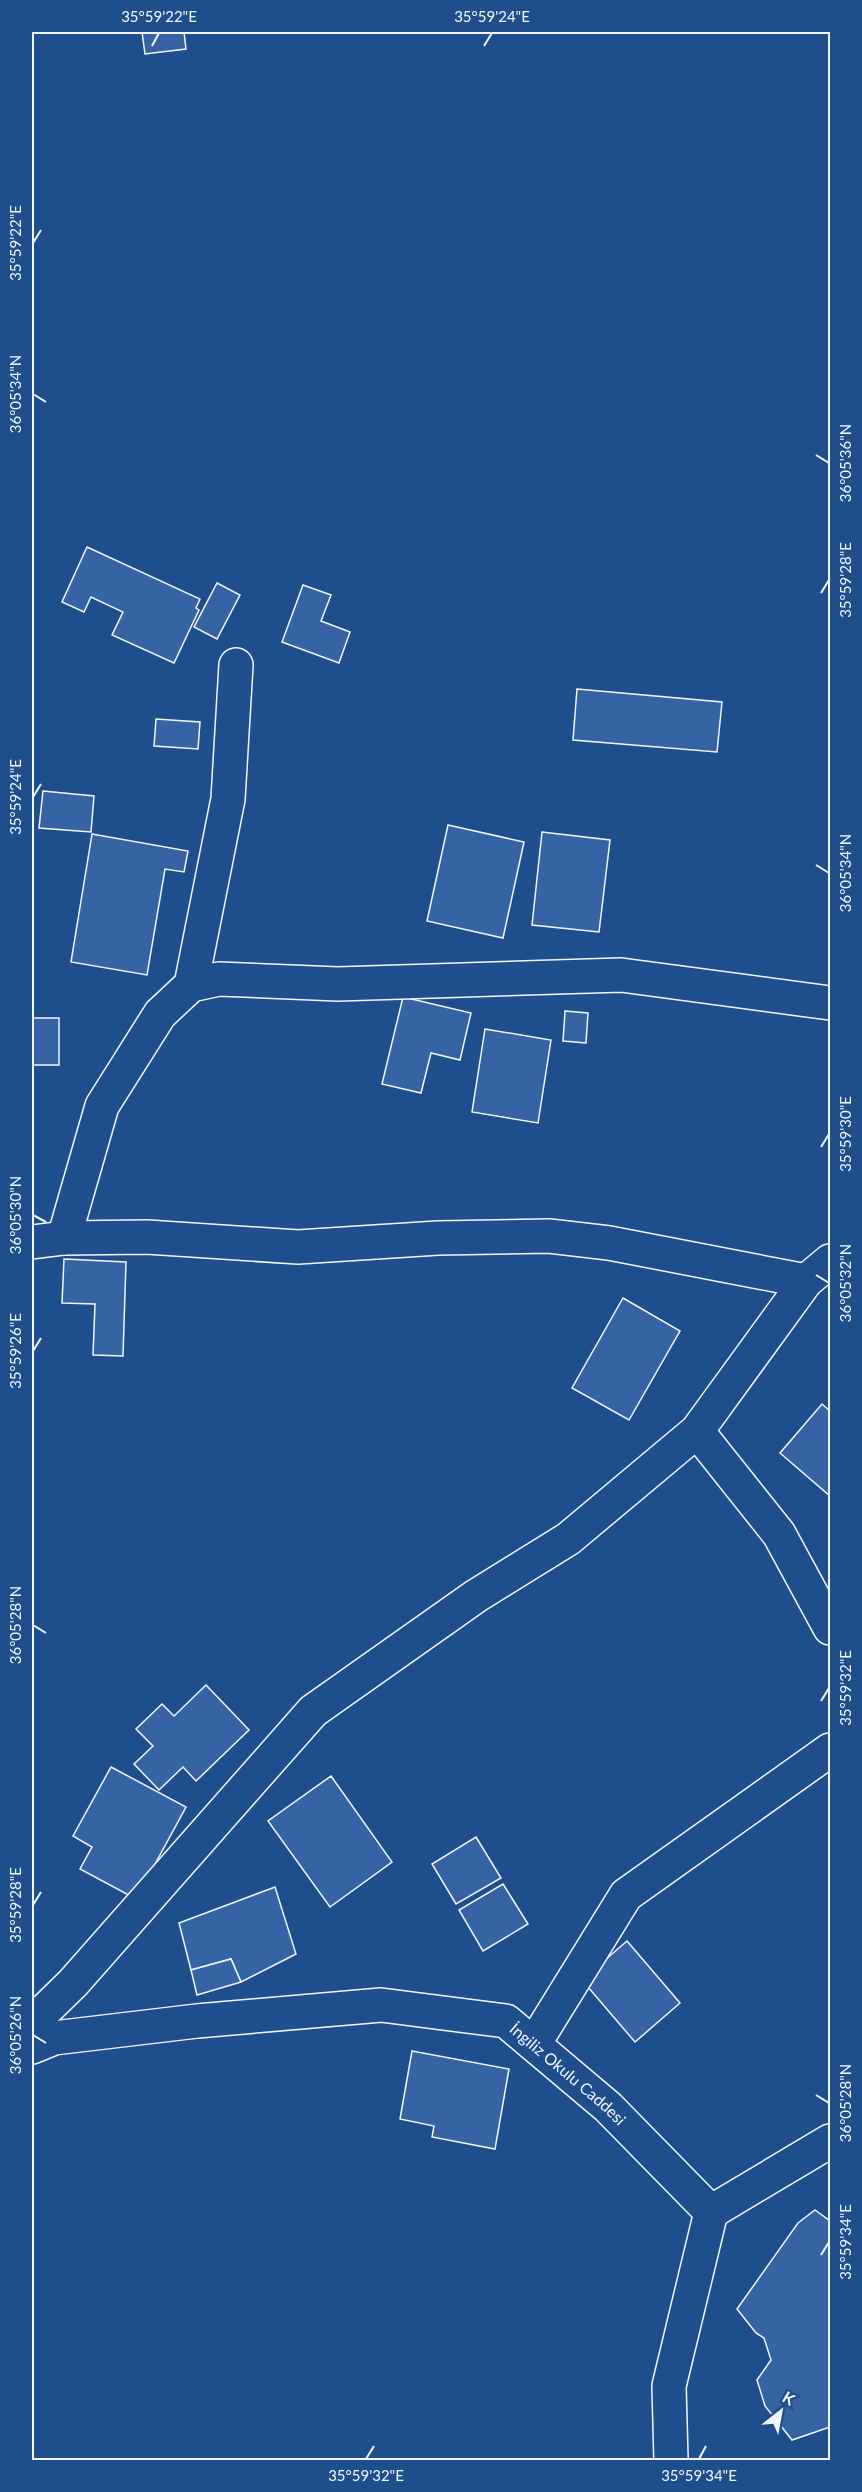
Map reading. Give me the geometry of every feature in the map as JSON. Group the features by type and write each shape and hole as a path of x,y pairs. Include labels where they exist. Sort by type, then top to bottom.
{"street":[{"path":"191,985 228,799 236,666"},
{"path":"64,1239 102,1106 160,1014 191,985 219,979 338,984 621,975 831,1003"},
{"path":"32,1242 147,1237 298,1247 438,1238 549,1236 818,1271 697,1431 568,1539 476,1596 313,1711 73,1983 32,2023"},
{"path":"697,1431 779,1534 831,1628"},
{"path":"534,2044 626,1895 831,1750"},
{"name":"İngiliz Okulu Caddesi","path":"32,2048 54,2038 197,2021 381,2005 506,2021 608,2107 711,2212"},
{"path":"671,2460 669,2386 711,2212 831,2141"}],"building":[{"path":"142,32 184,32 186,49 145,54"},
{"path":"87,547 200,599 196,608 199,610 174,663 112,635 123,612 91,597 84,612 62,602"},
{"path":"217,583 240,595 217,639 194,627"},
{"path":"303,585 331,595 321,621 350,632 339,663 282,642"},
{"path":"577,689 722,702 717,752 573,740"},
{"path":"156,719 200,722 198,749 154,746"},
{"path":"43,791 94,796 91,832 39,828"},
{"path":"448,825 524,842 503,938 427,921"},
{"path":"542,832 610,840 599,932 532,925"},
{"path":"92,834 188,851 184,872 165,869 147,975 71,962"},
{"path":"403,997 471,1013 460,1060 431,1053 421,1093 382,1084"},
{"path":"565,1011 588,1013 586,1043 563,1041"},
{"path":"32,1018 59,1018 59,1065 32,1065"},
{"path":"485,1029 551,1040 538,1123 472,1112"},
{"path":"64,1259 126,1262 123,1356 93,1355 95,1304 62,1303"},
{"path":"623,1298 680,1331 629,1420 572,1388"},
{"path":"822,1404 830,1411 830,1496 780,1453"},
{"path":"206,1685 249,1730 196,1781 183,1767 159,1790 134,1764 153,1746 136,1729 162,1704 174,1716"},
{"path":"111,1767 186,1807 136,1899 80,1869 92,1847 73,1836"},
{"path":"331,1776 392,1862 330,1907 268,1821"},
{"path":"476,1837 501,1878 456,1904 432,1864"},
{"path":"503,1884 528,1924 483,1951 459,1910"},
{"path":"275,1887 296,1954 241,1982 231,1959 191,1970 179,1923"},
{"path":"627,1941 680,2003 635,2042 582,1980"},
{"path":"231,1959 241,1982 197,1995 191,1970"},
{"path":"412,2051 509,2069 495,2149 432,2137 434,2126 400,2119"},
{"path":"815,2210 830,2221 830,2427 792,2440 765,2406 757,2380 771,2360 764,2338 756,2333 737,2309 798,2223"}]}
